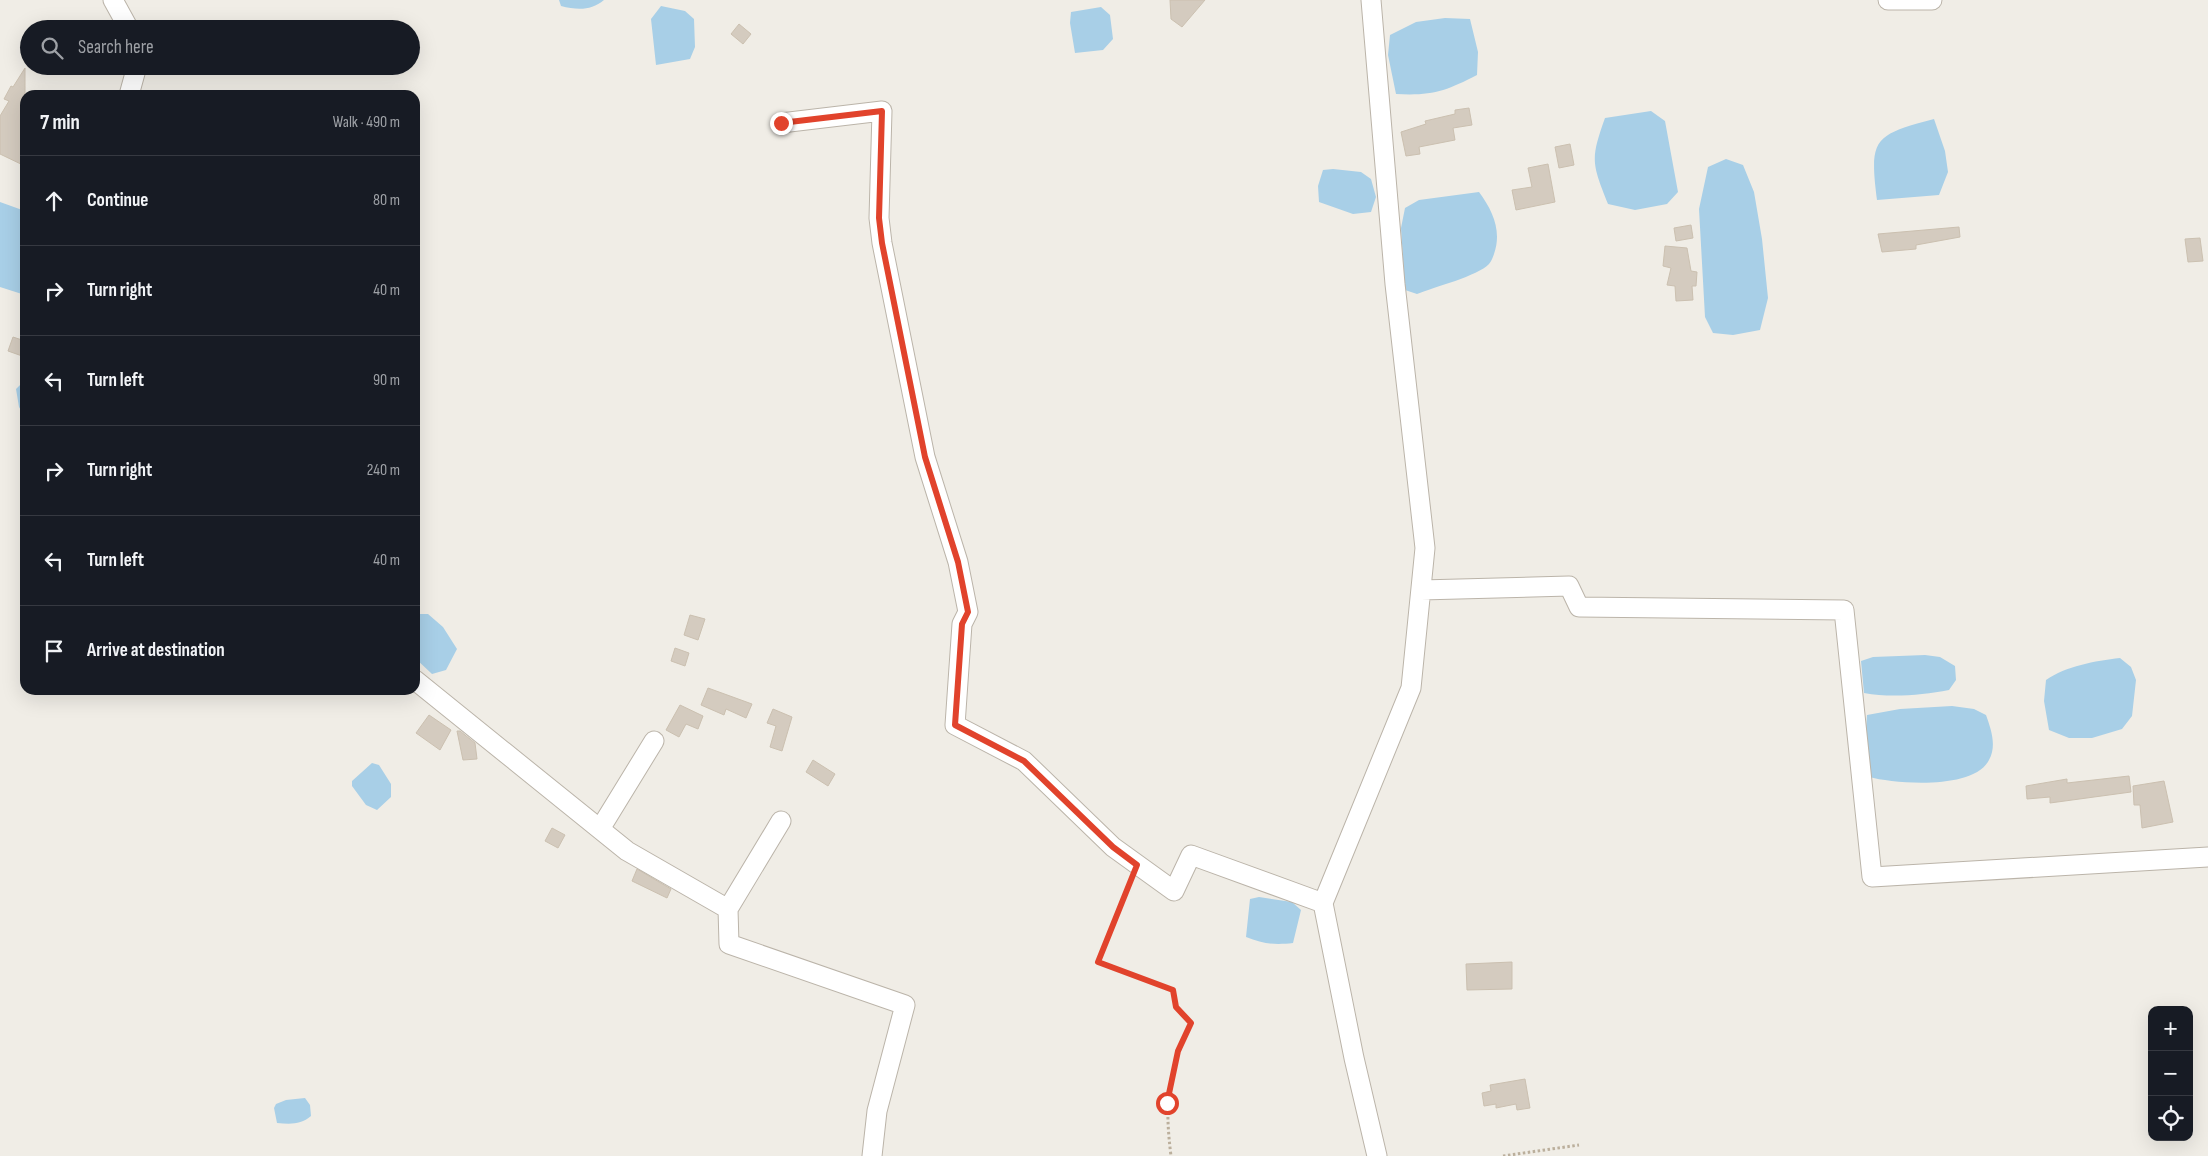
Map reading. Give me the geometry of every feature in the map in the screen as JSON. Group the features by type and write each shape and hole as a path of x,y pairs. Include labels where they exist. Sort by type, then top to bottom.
{"street":[{"path":"113,0 124,20"},
{"path":"1371,0 1395,284 1425,548 1411,688 1323,903 1354,1058 1377,1156"},
{"path":"1888,0 1932,0"},
{"path":"130,90 135,75"},
{"path":"781,123 882,111 879,218 882,243 925,457 958,562 968,612 962,624 955,725 1024,761 1113,847 1174,891 1191,855 1323,903"},
{"path":"1421,590 1569,586 1579,607 1844,610 1872,877 2208,857"},
{"path":"420,684 627,850 728,908"},
{"path":"600,829 654,741"},
{"path":"781,822 728,908 729,944 905,1005 877,1111 872,1156"}],"path":[{"path":"1137,865 1098,962 1173,990 1176,1007 1191,1023 1178,1051 1167,1103 1166,1118 1171,1156"},
{"path":"1502,1156 1579,1145"}],"water":[{"path":"559,0 604,0 589,8 578,9 561,6"},
{"path":"661,6 685,11 694,19 695,47 690,59 656,65 651,19"},
{"path":"1101,7 1110,15 1113,39 1103,50 1075,53 1070,23 1071,12"},
{"path":"1445,18 1470,19 1478,52 1477,75 1447,89 1419,94 1396,94 1388,55 1390,35 1416,22"},
{"path":"1651,111 1665,121 1678,192 1667,204 1635,210 1608,204 1596,170 1595,161 1597,143 1605,118"},
{"path":"1934,119 1945,151 1948,172 1939,195 1877,200 1874,163 1880,142 1887,135"},
{"path":"1726,159 1743,165 1754,192 1762,239 1768,298 1760,330 1733,335 1713,333 1705,317 1699,209 1708,167"},
{"path":"1333,169 1361,172 1371,179 1376,197 1371,212 1353,214 1319,202 1318,186 1323,170"},
{"path":"1479,192 1495,222 1496,246 1490,263 1476,273 1417,294 1405,290 1401,228 1405,208 1419,200"},
{"path":"0,202 20,209 20,293 0,287"},
{"path":"20,385 20,409 19,407 16,389"},
{"path":"420,614 428,614 443,627 457,649 446,670 432,674 420,663"},
{"path":"1925,655 1940,657 1955,666 1956,680 1949,690 1906,695 1864,693 1861,661 1873,657"},
{"path":"2120,658 2131,667 2136,680 2132,716 2122,729 2092,738 2069,738 2049,730 2044,701 2046,680 2072,668"},
{"path":"1952,706 1974,709 1986,715 1993,749 1989,760 1981,770 1968,776 1934,782 1897,782 1869,777 1867,715 1900,709"},
{"path":"372,763 379,765 391,784 391,797 377,810 366,805 352,786 352,781"},
{"path":"1259,897 1292,902 1301,910 1293,943 1269,943 1246,937 1250,899"},
{"path":"305,1098 310,1105 311,1116 291,1124 277,1123 274,1108 276,1104 286,1100"}],"building":[{"path":"1170,0 1205,0 1182,27 1171,19"},
{"path":"739,24 751,34 743,44 731,34"},
{"path":"21,75 25,75 25,90 20,90 20,164 0,154 0,116 9,101 4,99 11,86 13,87"},
{"path":"1469,108 1472,125 1453,128 1455,140 1419,147 1420,154 1406,156 1401,132 1426,124 1425,121 1455,114 1455,110"},
{"path":"1570,144 1574,165 1559,168 1555,147"},
{"path":"1548,164 1555,202 1516,210 1512,190 1532,187 1528,168"},
{"path":"1691,225 1693,238 1676,241 1674,228"},
{"path":"1959,227 1960,237 1916,245 1916,249 1882,252 1878,234"},
{"path":"2200,238 2203,261 2188,262 2185,239"},
{"path":"1665,246 1687,248 1691,271 1697,272 1696,286 1692,286 1693,300 1676,301 1675,286 1667,285 1671,268 1663,266"},
{"path":"13,337 20,339 20,355 8,351"},
{"path":"690,615 705,619 698,640 684,635"},
{"path":"675,648 689,653 685,666 671,661"},
{"path":"708,688 752,704 746,718 726,709 724,715 701,705"},
{"path":"680,705 703,716 698,729 686,724 679,737 666,730"},
{"path":"773,709 792,717 782,751 770,747 776,726 767,723"},
{"path":"429,715 451,730 440,750 416,733"},
{"path":"457,731 460,731 475,743 477,759 463,760"},
{"path":"813,760 835,774 828,786 806,772"},
{"path":"2129,776 2131,792 2050,803 2050,797 2027,799 2026,786 2067,779 2067,783"},
{"path":"2164,781 2173,822 2142,828 2140,805 2134,805 2133,786"},
{"path":"552,828 565,835 558,848 545,841"},
{"path":"637,869 671,889 667,898 632,881"},
{"path":"1512,962 1512,989 1467,990 1466,964"},
{"path":"1525,1079 1530,1108 1517,1110 1516,1104 1496,1108 1496,1104 1484,1106 1482,1093 1491,1091 1490,1085"}],"route":[{"path":"781,123 882,111 879,218 882,243 925,457 958,562 968,612 962,624 955,725 1024,761 1113,847 1137,865 1098,962 1173,990 1176,1007 1191,1023 1178,1051 1167,1103"}]}
